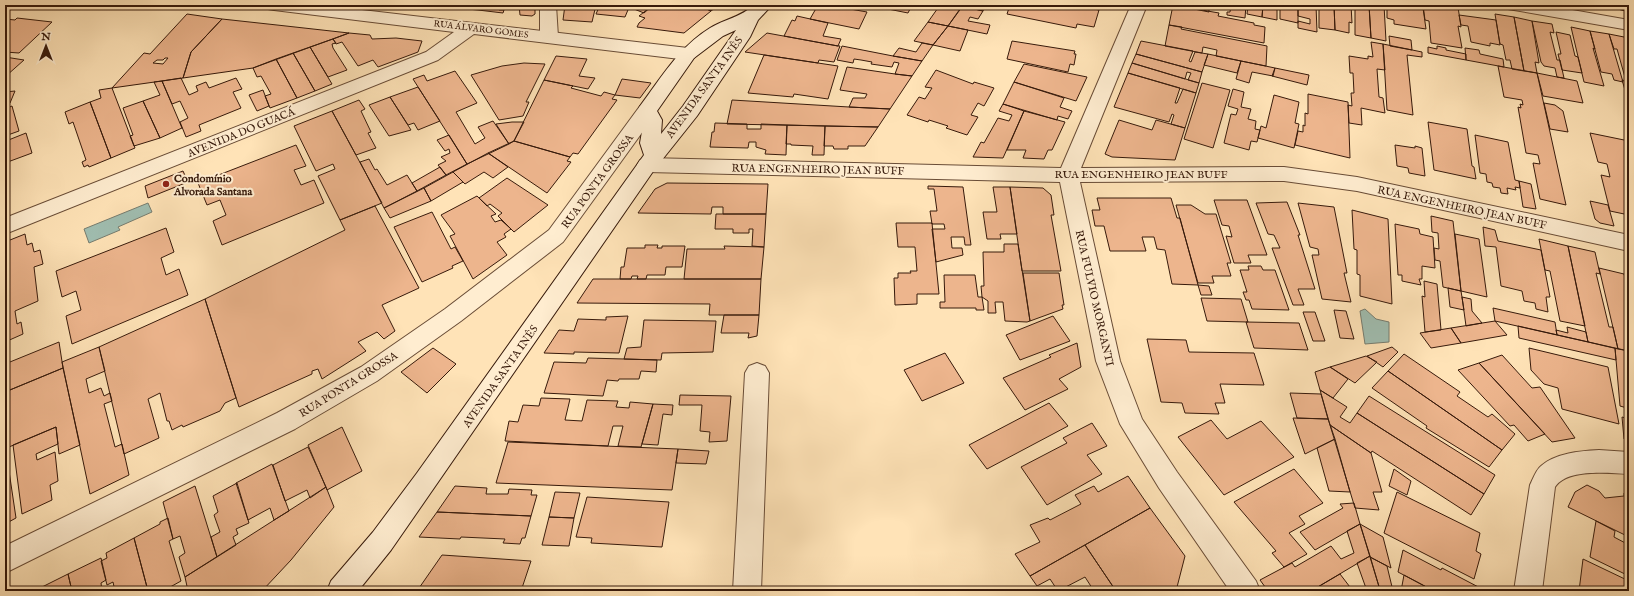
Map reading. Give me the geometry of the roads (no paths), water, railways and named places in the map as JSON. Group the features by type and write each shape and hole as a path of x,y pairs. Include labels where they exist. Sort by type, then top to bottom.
{"street":[{"name":"RUA ÁLVARO GOMES","path":"274,5 688,54"},
{"path":"548,5 549,37"},
{"path":"1068,175 1139,5"},
{"path":"1514,5 1629,25"},
{"name":"AVENIDA SANTA INÊS","path":"650,160 650,143 653,120 650,107 688,54 717,32 757,11"},
{"name":"AVENIDA SANTA INÊS","path":"341,591 382,541 426,481 650,160 690,111 757,11"},
{"name":"AVENIDA DO GUACÁ","path":"5,226 432,56 471,28"},
{"path":"717,32 730,37 736,43"},
{"path":"650,107 669,113 690,111"},
{"name":"RUA PONTA GROSSA","path":"5,560 286,422 369,374 453,315 556,236 650,107"},
{"name":"RUA ENGENHEIRO JEAN BUFF","path":"650,160 1068,175 1284,174 1357,184 1629,243"},
{"name":"RUA FULVIO MORGANTI","path":"1068,175 1108,361 1132,424 1168,480 1246,591"},
{"path":"747,591 757,373"},
{"path":"1528,591 1543,485 1549,475 1561,467 1586,463 1629,463"}],"place":[{"name":"Condomínio Alvorada Santana","path":"166,184"}]}
